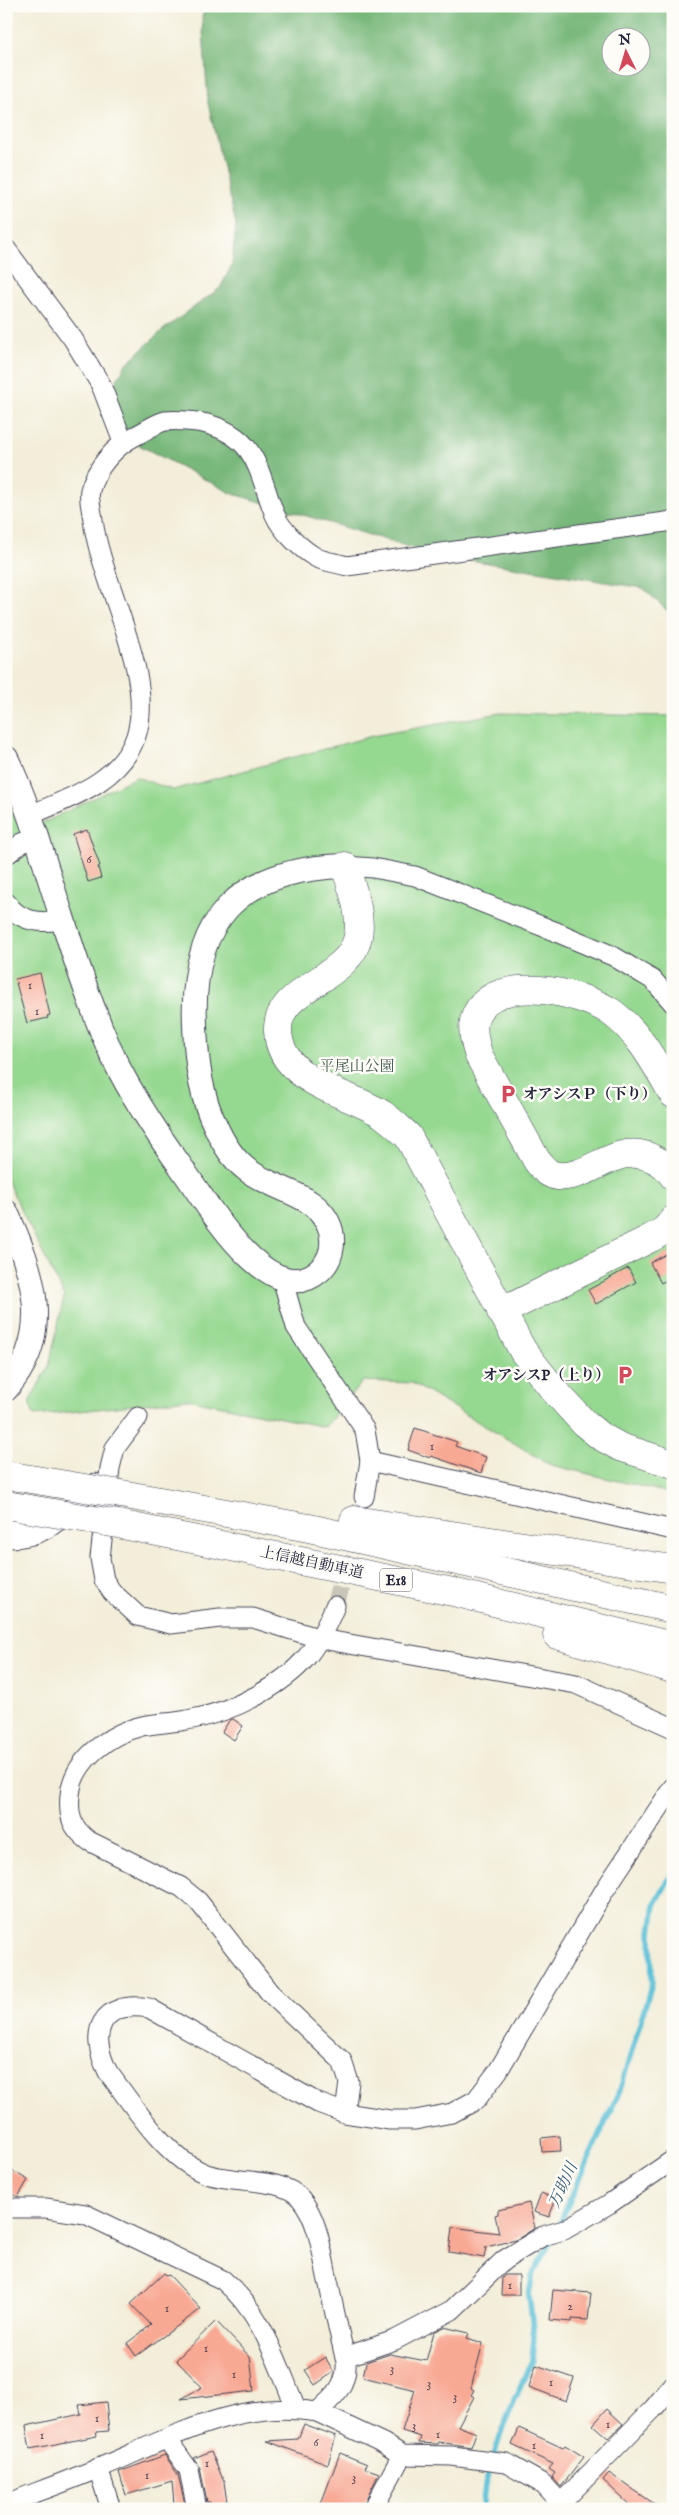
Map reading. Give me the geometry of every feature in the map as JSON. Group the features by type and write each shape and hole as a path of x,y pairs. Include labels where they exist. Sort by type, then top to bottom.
{"highway":[{"path":"345,866 358,918 358,937 355,948 339,966 292,999 284,1008 278,1029 279,1041 290,1062 311,1080 383,1115 408,1136 523,1351 584,1423 600,1436 620,1447 673,1464"},
{"path":"673,1094 637,1038 613,1013 597,1003 563,993 524,990 504,993 490,998 475,1016 475,1041 479,1056 537,1161 546,1172 557,1176 569,1175 614,1157 631,1154 648,1156 662,1163 673,1176"},
{"path":"501,1312 651,1238 665,1230 673,1220"},
{"name":"上信越自動車道","path":"6,1475 309,1528 673,1609"},
{"path":"121,1494 354,1520 673,1569"},
{"name":"上信越自動車道","path":"6,1505 118,1524 453,1592 673,1646"},
{"path":"300,1560 673,1669"}],"street":[{"path":"6,249 73,339 101,385 123,442"},
{"path":"30,815 72,798 104,778 128,753 135,737 140,720 140,688 95,533 90,491 105,462 123,442 165,421 206,424 237,438 256,459 276,517 294,541 318,558 346,566 673,521"},
{"path":"6,758 30,815 63,920 109,1048 139,1105 232,1237 260,1267 282,1278 302,1280 318,1271 330,1254 332,1243 331,1231 321,1210 311,1203 273,1186 245,1169 233,1156 214,1124 202,1086 197,1055 194,1016 197,971 202,950 209,931 221,915 251,888 287,873 311,868 345,866 374,868 415,876 613,956 653,980 673,1003"},
{"path":"6,855 22,843 37,838"},
{"path":"6,902 19,916 28,920 40,922 63,920"},
{"path":"6,1212 26,1261 35,1298 36,1314 32,1345 18,1374 6,1389"},
{"path":"282,1278 296,1327 364,1430 370,1461 364,1497"},
{"path":"138,1417 115,1448 110,1468 100,1558 101,1570 112,1592 128,1609 138,1616 171,1624 230,1618 253,1618 321,1639 576,1684 673,1728"},
{"path":"370,1461 673,1530"},
{"path":"6,1538 35,1536 52,1526 110,1468"},
{"path":"6,1524 44,1531"},
{"path":"335,1606 321,1639 303,1664 292,1674 258,1695 230,1709 188,1720 142,1726 120,1734 102,1745 88,1756 71,1783 70,1813 75,1830 89,1841 181,1887 198,1901 270,1993 342,2062 348,2082 345,2113"},
{"path":"317,2412 330,2400 346,2380 345,2357 318,2236 311,2214 301,2198 294,2192 277,2186 204,2173 170,2150 108,2072 98,2048 97,2038 101,2026 110,2013 122,2007 148,2008 318,2102 345,2113 390,2120 415,2120 452,2113 476,2100 498,2071 604,1891 673,1787"},
{"path":"345,2357 395,2340 452,2310 504,2260 543,2236 564,2230 609,2204 673,2160"},
{"path":"6,2208 46,2208 85,2214 223,2280 238,2293 260,2322 296,2408"},
{"path":"6,2504 98,2468 199,2424 265,2410 296,2408 317,2412 382,2443 402,2455 491,2460 526,2473 543,2484 564,2506 673,2385"},
{"path":"167,2439 189,2470 197,2509"},
{"path":"373,2509 402,2455"},
{"path":"98,2468 111,2509"}],"green space":[{"path":"206,6 673,6 673,616 643,588 432,554 231,493 137,444 117,419 110,392 126,364 163,330 220,288 232,265 236,224 208,103 202,17"},
{"name":"平尾山公園","path":"500,713 673,716 673,1494 551,1465 412,1383 363,1381 325,1427 188,1399 34,1416 29,1402 49,1366 64,1296 6,1179 6,789 24,829 49,820 136,777 173,790 372,736"}],"building":[{"path":"87,829 100,866 98,867 101,878 88,882 73,834"},
{"path":"40,973 50,1015 47,1016 48,1018 27,1023 15,979"},
{"path":"668,1253 673,1263 673,1276 661,1283 650,1263"},
{"path":"628,1268 636,1282 596,1304 588,1290"},
{"path":"415,1428 457,1442 455,1446 486,1457 481,1473 408,1450"},
{"path":"233,1719 243,1726 234,1740 222,1732 229,1721"},
{"path":"560,2136 561,2151 542,2152 541,2138"},
{"path":"6,2167 28,2180 18,2197 6,2190"},
{"path":"541,2193 556,2199 549,2217 534,2212"},
{"path":"529,2203 535,2228 516,2240 486,2247 484,2258 449,2252 452,2227 499,2233 495,2215 498,2214 498,2210"},
{"path":"164,2273 167,2276 169,2275 201,2309 136,2356 127,2343 151,2325 131,2304"},
{"path":"505,2275 519,2275 519,2295 501,2295 502,2278"},
{"path":"553,2290 591,2293 588,2320 572,2319 572,2322 550,2320"},
{"path":"216,2321 250,2357 254,2391 181,2399 202,2387 176,2360"},
{"path":"444,2327 469,2333 467,2338 483,2343 471,2388 474,2390 471,2395 474,2397 458,2426 476,2433 471,2447 439,2442 438,2444 419,2443 421,2437 402,2431 415,2390 363,2377 366,2362 390,2354 426,2361 434,2332"},
{"path":"325,2357 334,2372 315,2385 305,2370"},
{"path":"536,2365 574,2378 566,2401 529,2387"},
{"path":"106,2402 109,2431 96,2432 97,2436 30,2449 26,2426 81,2414 79,2405"},
{"path":"607,2409 623,2424 608,2438 593,2425"},
{"path":"304,2424 336,2436 328,2464 267,2441 298,2439"},
{"path":"519,2428 563,2448 565,2445 584,2457 561,2487 552,2477 555,2473 549,2469 553,2464 512,2445"},
{"path":"211,2451 224,2482 228,2509 211,2509 210,2502 207,2502 200,2468 194,2458"},
{"path":"340,2453 367,2464 365,2468 379,2473 362,2509 319,2509"},
{"path":"165,2455 178,2475 185,2504 174,2505 172,2481 126,2495 119,2472"},
{"path":"609,2473 662,2509 634,2509 603,2480"}],"waterway":[{"name":"万助川","path":"558,2227 620,2090 652,1983 651,1932 655,1905 673,1872"},
{"name":"万助川","path":"482,2509 485,2485 502,2430 532,2360 534,2337 529,2295 533,2273 553,2238"}],"tunnel":[{"path":"335,1606 364,1497"}],"place":[{"name":"オアシスＰ（下り）","path":"508,1094"},
{"name":"オアシスP（上り）","path":"625,1375"}]}
